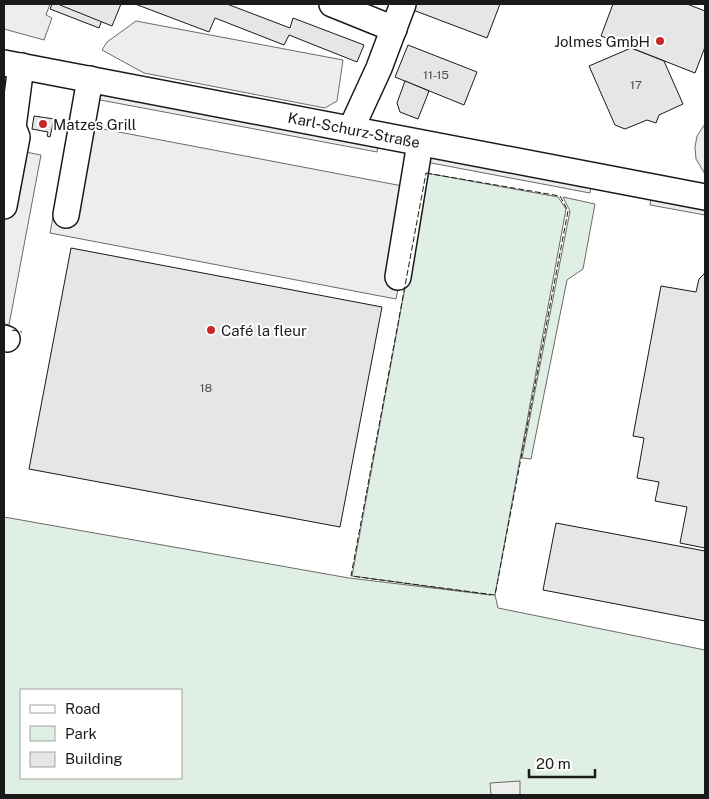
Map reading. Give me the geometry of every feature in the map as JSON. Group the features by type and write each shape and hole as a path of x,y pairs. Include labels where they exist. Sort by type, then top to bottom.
{"street":[{"path":"332,4 394,29"},
{"path":"351,129 379,68 403,4"},
{"path":"4,206 17,137 8,127 12,65"},
{"name":"Karl-Schurz-Straße","path":"12,65 90,78 705,197"},
{"path":"66,215 90,78"},
{"path":"398,277 420,143"}],"green space":[{"path":"426,173 558,197 566,209 495,595 498,608 705,650 705,795 4,795 4,517 349,578 491,595 352,576"},
{"path":"563,197 595,204 583,269 567,280 531,459 522,458 570,211"}],"shaded area":[{"path":"4,4 50,4 46,15 52,18 44,40 4,29"},
{"path":"136,21 343,60 337,101 325,108 144,73 102,50 107,42"},
{"path":"96,92 378,145 377,152 95,99"},
{"path":"705,124 705,174 696,159 695,147 697,136"},
{"path":"82,125 413,188 416,197 396,299 50,233 69,131"},
{"path":"4,148 41,155 9,325 4,324"},
{"path":"427,155 591,186 590,193 426,162"},
{"path":"651,198 705,208 705,215 650,205"},
{"path":"520,781 520,795 491,795 490,783"}],"building":[{"path":"52,4 62,4 102,20 99,28 50,9"},
{"path":"121,4 112,26 60,5"},
{"path":"135,4 227,4 290,28 293,18 364,45 357,62 289,35 284,45 215,18 209,32"},
{"path":"415,4 500,4 487,38 413,10"},
{"name":"Jolmes GmbH","path":"613,4 687,4 705,11 705,47 695,73 601,36"},
{"path":"408,45 477,72 464,105 395,77"},
{"path":"631,48 664,61 683,104 659,115 656,123 647,120 625,129 615,125 589,66"},
{"path":"405,81 429,91 418,119 400,112 397,103"},
{"name":"Matzes Grill","path":"34,116 54,119 50,137 47,136 48,132 32,129"},
{"path":"71,248 382,307 340,527 29,469"},
{"path":"705,273 705,548 680,543 687,507 655,501 659,482 637,478 644,438 633,436 661,286 696,292 699,279"},
{"path":"556,523 705,551 705,621 543,590"}],"fence":[{"path":"426,173 560,196 568,211 495,595 351,576 426,173"},
{"path":"12,330 22,332"}],"place":[{"name":"Jolmes GmbH","path":"660,41"},
{"name":"Matzes Grill","path":"43,124"},
{"name":"Café la fleur","path":"211,330"}]}
